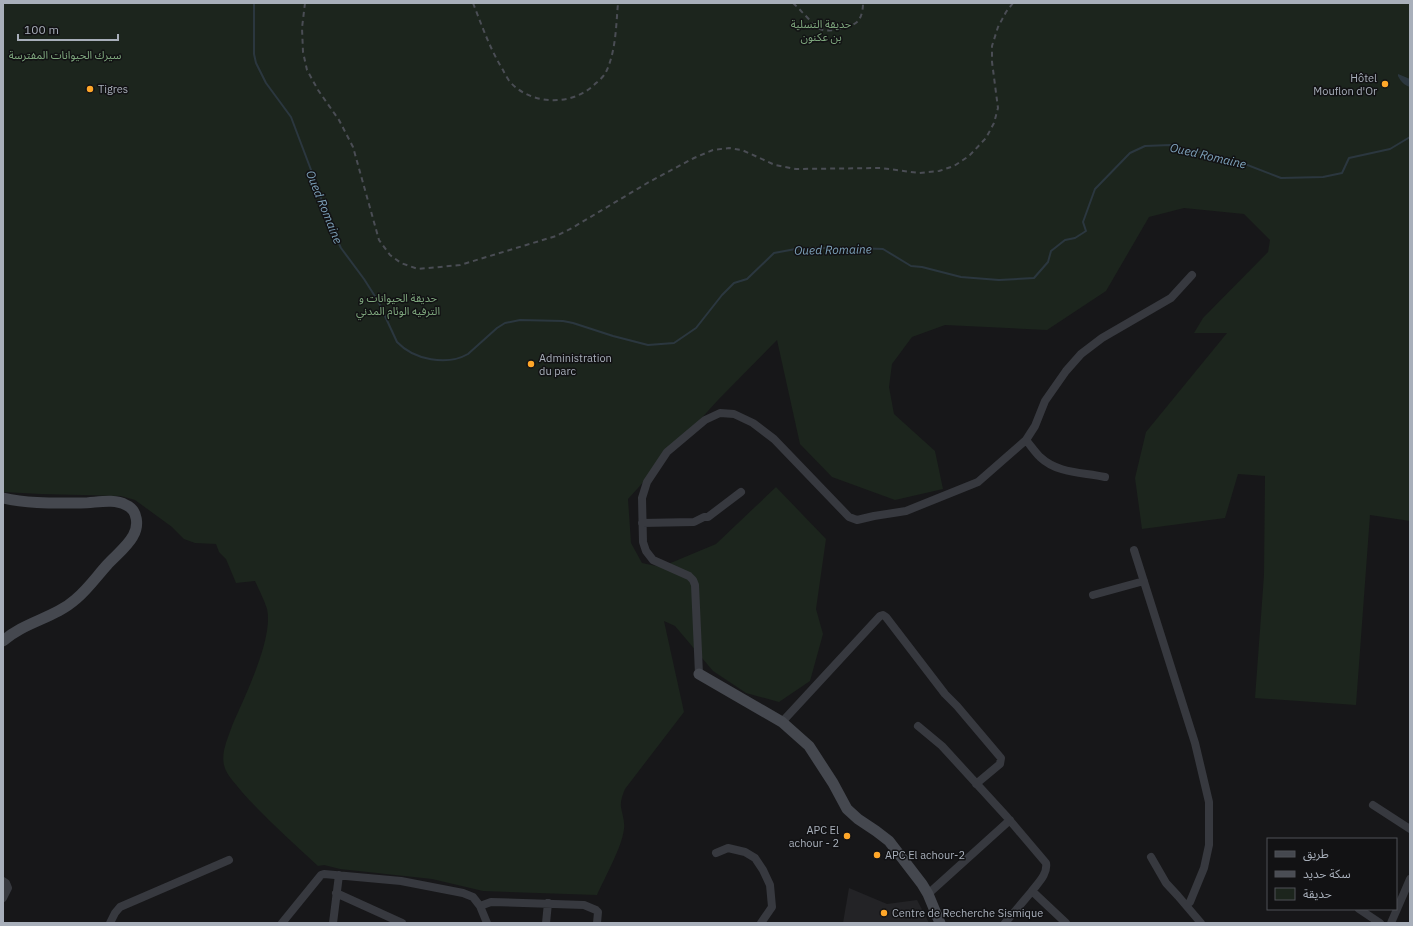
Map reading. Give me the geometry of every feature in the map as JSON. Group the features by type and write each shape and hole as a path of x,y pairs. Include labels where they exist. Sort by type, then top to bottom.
{"street":[{"path":"940,923 928,894 889,841 846,809 833,783 809,746 782,722 700,674 694,580 689,576 653,560 646,551 643,542 642,498 647,482 667,452 705,420 720,413 734,414 753,423 774,439 849,517 857,520 906,511 949,493 973,485 1026,440 1035,426 1045,401 1066,371 1081,354 1102,338 1171,298 1192,275"},
{"path":"1026,440 1040,457 1055,467 1105,477"},
{"path":"642,523 694,522 704,517 708,517 741,492"},
{"path":"3,498 36,503 86,503 111,501 126,505 135,512 137,523 134,536 76,599 58,612 14,632 3,641"},
{"path":"1134,550 1195,743 1209,802 1209,845 1204,868 1190,902 1186,905"},
{"path":"1093,595 1144,581"},
{"path":"782,722 880,616 883,615 945,694 1001,758 1000,764 976,784"},
{"path":"918,726 942,746 1010,820 1046,863 1046,872 1005,923"},
{"path":"1373,805 1410,829"},
{"path":"928,894 1010,820"},
{"path":"716,853 728,848 745,852 755,858 763,870 770,885 772,907 761,923"},
{"path":"1150,857 1166,883 1201,923"},
{"path":"110,923 120,907 229,860"},
{"path":"282,923 321,875 339,875 401,881 463,893 473,896 480,906 487,923"},
{"path":"333,923 339,875"},
{"path":"1397,909 1410,879"},
{"path":"3,881 6,883 8,888 3,898"},
{"path":"1032,891 1066,923"},
{"path":"336,893 402,923"},
{"path":"480,906 491,902 584,905 598,912 597,923"},
{"path":"546,923 548,903"},
{"path":"1360,910 1380,923"},
{"path":"1391,923 1397,910"}],"shaded area":[{"path":"1398,74 1410,79 1410,87 1402,82"},
{"name":"Centre de Recherche Sismique","path":"849,888 887,904 917,900 929,923 843,923"}],"green space":[{"name":"حديقة الحيوانات و الترفيه الوئام المدني","path":"3,3 1410,3 1410,521 1370,515 1356,705 1255,698 1264,575 1265,476 1238,474 1225,518 1142,529 1135,478 1146,432 1227,333 1194,333 1203,318 1268,252 1270,240 1244,214 1184,208 1149,217 1106,291 1047,330 945,325 912,337 892,364 889,387 894,414 935,451 943,489 895,500 832,477 800,444 777,340 718,400 628,499 631,543 642,563 661,567 716,544 776,487 826,539 816,609 823,634 810,681 779,702 746,693 713,671 675,626 664,621 684,712 625,789 621,802 624,823 623,836 617,853 597,895 483,891 432,879 340,869 324,865 318,866 251,802 232,779 224,765 223,755 227,740 257,668 266,636 268,621 267,609 255,581 236,583 226,559 219,552 216,544 195,543 184,539 172,527 135,500 121,496 3,492"}],"waterway":[{"name":"Oued Romaine","path":"254,3 254,54 256,63 266,83 291,117 319,191 326,217 341,248 378,301 397,342 412,353 431,359 450,360 460,358 468,354 497,328 505,323 520,320 563,321 648,345 674,343 696,328 722,295 734,283 747,279 774,253 801,248 883,249 911,266 922,267 961,277 999,280 1034,278 1048,262 1051,251 1065,240 1075,238 1086,231 1083,222 1095,189 1130,153 1145,146 1170,145 1237,161 1281,178 1323,177 1342,173 1349,158 1390,149 1410,137"}],"railway":[{"path":"305,3 302,28 303,52 307,70 318,90 339,120 353,147 379,240 390,255 401,263 418,269 460,265 556,236 649,182 694,158 713,150 729,148 742,150 775,165 796,169 881,168 919,173 939,171 954,166 969,156 986,138 994,123 998,108 992,62 992,46 998,27 1013,3"},
{"path":"473,3 490,46 510,82 520,91 530,96 554,100 577,96 587,91 605,73 614,47 618,3"},
{"path":"793,3 810,21 820,29 824,30 846,28 855,24 861,15 863,3"}],"place":[{"name":"Hôtel Mouflon d'Or","path":"1385,84"},
{"name":"Tigres","path":"90,89"},
{"name":"Administration du parc","path":"531,364"},
{"name":"APC El achour - 2","path":"847,836"},
{"name":"APC El achour-2","path":"877,855"},
{"name":"Centre de Recherche Sismique","path":"884,913"}],"park label":[{"name":"حديقة التسلية بن عكنون","path":"821,30"},
{"name":"سيرك الحيوانات المفترسة","path":"65,55"}]}
